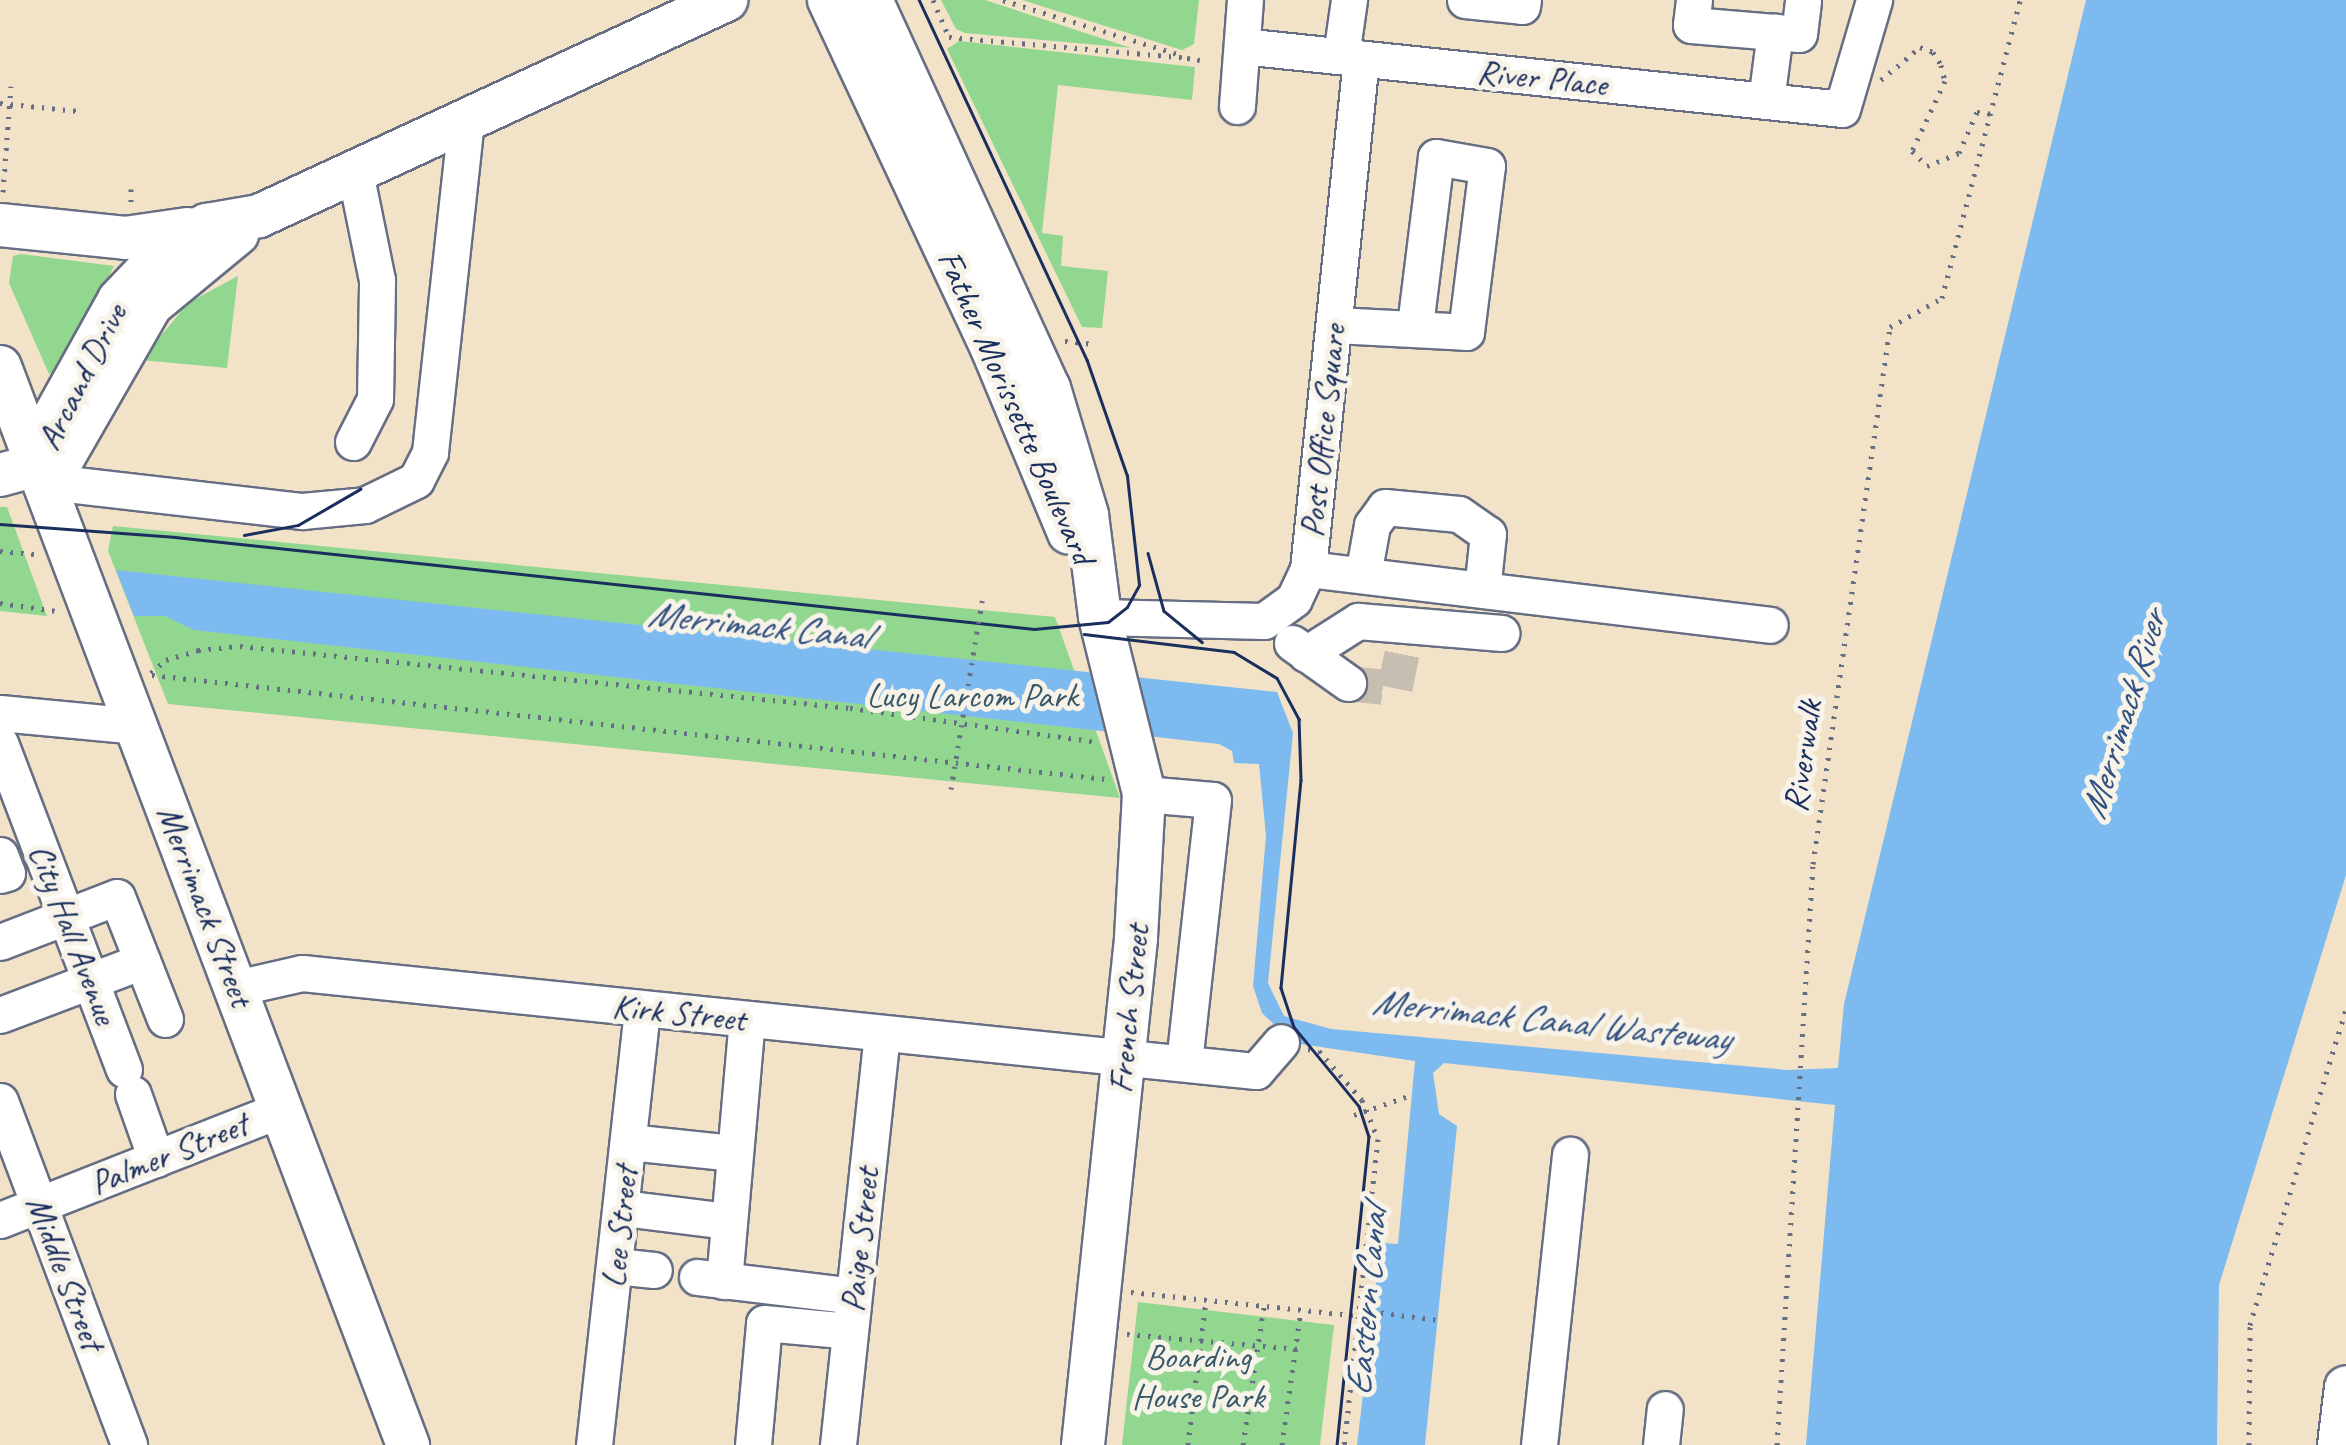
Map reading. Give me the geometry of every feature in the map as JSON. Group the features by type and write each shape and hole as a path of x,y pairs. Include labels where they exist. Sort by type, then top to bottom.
{"main road":[{"name":"Arcand Drive","path":"2,208 125,238 258,216 726,0"},
{"name":"Father Morissette Boulevard","path":"829,0 1096,598"},
{"name":"Father Morissette Boulevard","path":"871,0 1049,388 1087,515 1096,598"},
{"name":"Arcand Drive","path":"19,470 63,458 79,438 151,305 258,216"},
{"name":"Arcand Drive","path":"19,470 46,434 132,281 175,242 207,226"},
{"name":"Merrimack Street","path":"0,367 19,470 51,548 115,672 138,726 408,1445"},
{"name":"French Street","path":"1083,1445 1124,1060 1126,766 1112,669 1096,598"},
{"path":"2339,1445 2346,1386"}],"street":[{"path":"1238,106 1245,0"},
{"name":"Post Office Square","path":"1264,622 1294,598 1308,568 1334,325 1351,58 1349,0"},
{"path":"1465,0 1522,6 1523,0"},
{"path":"1694,0 1691,25 1799,34 1803,0"},
{"path":"1842,109 1874,0"},
{"path":"1766,101 1775,32"},
{"name":"River Place","path":"1242,46 1842,109"},
{"path":"19,470 67,484 302,510 365,505 416,480 430,452 466,119"},
{"path":"1334,325 1415,326 1466,332 1487,166 1436,157 1415,326"},
{"path":"353,442 374,399 377,280 355,172"},
{"path":"1362,575 1372,525 1385,507 1459,514 1488,534 1482,590"},
{"path":"1308,568 1770,624"},
{"path":"1096,598 1264,622 1348,683"},
{"path":"1306,654 1358,620 1406,631 1501,632"},
{"path":"0,713 138,726"},
{"name":"City Hall Avenue","path":"0,743 156,1159"},
{"path":"1126,766 1213,800 1184,1061"},
{"path":"0,854 7,873 0,875"},
{"path":"0,942 117,897 165,1019"},
{"path":"0,1016 142,961"},
{"name":"Kirk Street","path":"236,988 302,973 1124,1060 1184,1061 1256,1070 1281,1042"},
{"name":"Lee Street","path":"594,1445 642,1009"},
{"path":"747,1020 728,1221 710,1279 852,1314"},
{"name":"Paige Street","path":"838,1445 882,1035"},
{"name":"Middle Street","path":"0,1102 129,1445"},
{"name":"Palmer Street","path":"0,1220 282,1109"},
{"path":"629,1142 734,1154"},
{"path":"1539,1445 1570,1155"},
{"path":"622,1208 728,1221"},
{"path":"616,1266 654,1270"},
{"path":"753,1445 764,1323 852,1314"},
{"path":"1661,1445 1666,1409"}],"path":[{"path":"933,0 949,37 1190,58"},
{"path":"1003,0 1200,60"},
{"name":"Riverwalk","path":"1777,1445 1804,1068 1813,864 1890,327 1942,298 1994,114 2020,0"},
{"path":"1842,109 1920,47 1933,52 1945,80 1916,134 1912,151 1918,162 1938,167 1950,161 1977,112 1994,114"},
{"path":"2,208 12,86"},
{"path":"0,103 78,110"},
{"path":"1060,343 1096,344"},
{"path":"0,550 51,548"},
{"path":"951,789 984,596"},
{"path":"0,602 57,612"},
{"path":"240,646 850,708 1126,766 149,675 182,655 240,646"},
{"path":"2249,1445 2250,1325 2346,1010"},
{"path":"1281,1042 1319,1052 1362,1100 1378,1138 1344,1445"},
{"path":"1354,1114 1411,1095"},
{"path":"1131,1292 1438,1320"},
{"path":"1188,1445 1206,1300"},
{"path":"1243,1445 1264,1306"},
{"path":"1282,1445 1301,1310"},
{"path":"1127,1334 1298,1349"}],"green space":[{"path":"941,0 985,0 1131,48 965,33 956,29"},
{"path":"1022,0 1199,0 1194,44 1182,50"},
{"path":"959,41 1195,67 1192,100 1058,85 1042,233 1063,236 1061,266 1108,271 1102,328 1082,327 947,49"},
{"path":"13,256 114,266 60,370 49,374 9,283"},
{"path":"238,276 227,368 141,360 188,303"},
{"path":"0,507 7,507 47,616 0,611"},
{"name":"Lucy Larcom Park","path":"113,526 1055,617 1120,798 168,704 108,551"},
{"name":"Boarding House Park","path":"1138,1302 1334,1325 1320,1445 1122,1445"}],"water":[{"name":"Merrimack River","path":"2086,0 2346,0 2346,875 2219,1285 2217,1445 1806,1445 1835,1105 1444,1063 1433,1073 1439,1114 1457,1126 1425,1445 1357,1445 1381,1243 1398,1244 1415,1061 1294,1043 1262,1013 1253,986 1266,836 1259,764 1234,763 1232,751 1219,744 194,630 165,616 134,616 116,570 1277,692 1293,733 1268,983 1284,1016 1331,1029 1787,1070 1838,1068 1844,1004"}],"tunnel":[{"path":"1348,683 1395,688 1405,638"}],"tram line":[{"path":"0,524 175,537 1034,629 1108,622 1127,607 1139,585 1127,476 1087,361 919,0"},
{"path":"244,535 298,525 360,489"},
{"path":"1148,553 1164,611 1202,642"},
{"path":"1084,634 1234,652 1277,678 1299,719 1301,780 1281,988 1294,1027 1359,1106 1369,1136 1337,1445"}],"water label":[{"name":"Merrimack Canal","path":"758,625"},
{"name":"Merrimack Canal Wasteway","path":"1551,1020"},
{"name":"Eastern Canal","path":"1366,1302"}]}
